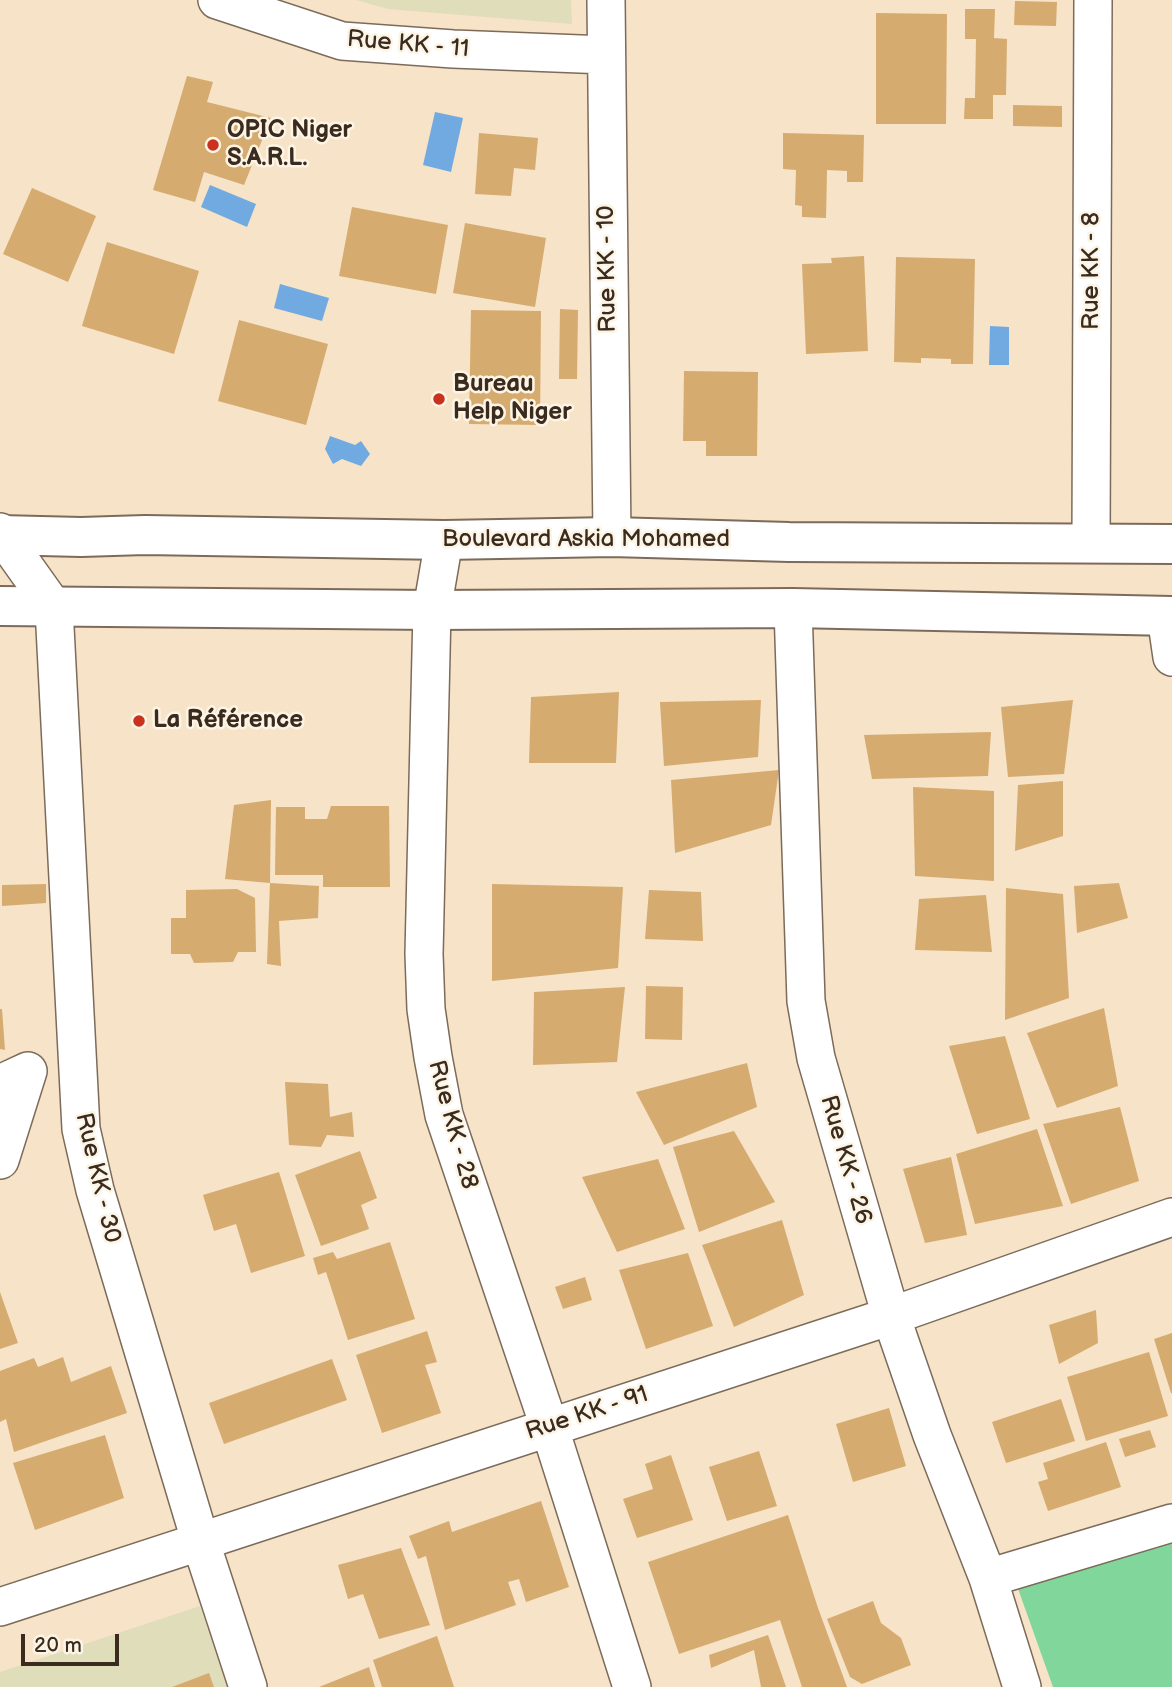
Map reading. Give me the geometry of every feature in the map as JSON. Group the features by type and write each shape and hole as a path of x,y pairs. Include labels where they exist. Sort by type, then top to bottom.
{"main road":[{"name":"Boulevard Askia Mohamed","path":"1,534 80,537 145,534 444,540 612,537 802,542 1172,544"},
{"path":"0,606 432,610 793,608 1169,616"}],"street":[{"name":"Rue KK - 11","path":"217,0 342,41 453,49 606,55"},
{"name":"Rue KK - 10","path":"606,0 612,537"},
{"name":"Rue KK - 8","path":"1091,543 1093,0"},
{"path":"1,534 54,608"},
{"name":"Rue KK - 28","path":"444,540 432,610 425,954 426,1009 433,1057 444,1115 549,1426 632,1687"},
{"name":"Rue KK - 30","path":"54,608 81,1129 95,1189 200,1540 248,1687"},
{"name":"Rue KK - 26","path":"793,608 806,1001 816,1058 891,1316 932,1435 988,1578 1022,1687"},
{"path":"1169,616 1172,657"},
{"path":"0,1084 28,1071 0,1160"},
{"name":"Rue KK - 91","path":"0,1607 891,1316 1172,1217"},
{"path":"988,1578 1172,1523"}],"shaded area":[{"path":"356,0 571,0 572,24 388,9"},
{"path":"200,1606 227,1687 0,1687 0,1672"}],"green space":[{"path":"1172,1536 1172,1687 1053,1687 1016,1583"}],"water":[{"path":"435,112 463,118 451,172 423,165"},
{"path":"210,185 256,204 247,227 201,207"},
{"path":"280,284 329,298 322,321 274,308"},
{"path":"990,326 1009,327 1009,365 989,365"},
{"path":"330,436 355,445 361,441 370,454 361,466 342,459 333,464 325,449"}],"building":[{"path":"1015,1 1057,2 1056,26 1014,25"},
{"path":"965,9 995,9 994,38 1007,39 1006,95 993,95 993,119 964,119 965,98 975,98 976,39 965,39"},
{"path":"876,13 947,14 946,124 876,124"},
{"name":"OPIC Niger S.A.R.L.","path":"187,76 213,82 207,102 271,118 244,185 204,172 195,202 153,190"},
{"path":"1013,105 1062,106 1062,127 1013,126"},
{"path":"479,133 538,138 535,170 514,168 511,196 475,194"},
{"path":"783,133 864,135 863,182 847,182 847,171 827,170 826,218 802,217 802,206 795,205 796,170 783,169"},
{"path":"32,188 96,216 68,282 3,254"},
{"path":"352,207 448,225 436,294 339,276"},
{"path":"465,223 546,238 535,307 453,293"},
{"path":"107,242 199,271 174,354 82,326"},
{"path":"864,256 868,351 806,354 802,264 832,263 831,258"},
{"path":"896,257 975,259 973,364 951,364 951,359 921,358 921,363 894,362"},
{"path":"560,309 578,310 577,379 559,379"},
{"path":"471,310 541,311 540,425 469,424"},
{"path":"239,320 328,344 306,425 218,401"},
{"path":"684,371 758,372 757,456 706,456 706,441 683,441"},
{"path":"619,692 616,763 529,763 531,697"},
{"path":"761,700 758,757 664,766 660,702"},
{"path":"1073,700 1064,774 1008,777 1001,707"},
{"path":"991,732 988,776 872,779 864,735"},
{"path":"779,770 771,825 675,853 671,780"},
{"path":"1063,781 1063,836 1015,851 1018,785"},
{"path":"913,787 994,791 994,881 915,876"},
{"path":"271,800 270,883 225,879 234,805"},
{"path":"331,806 389,806 390,887 323,887 323,875 275,875 276,807 305,807 305,819 327,819"},
{"path":"270,883 319,886 318,918 279,921 281,966 267,964"},
{"path":"1119,883 1128,918 1077,933 1074,886"},
{"path":"46,884 46,903 2,906 2,885"},
{"path":"492,884 623,887 618,968 492,981"},
{"path":"1006,888 1063,894 1069,998 1005,1020"},
{"path":"237,889 255,898 256,952 238,952 233,962 194,963 190,954 171,954 171,918 186,918 186,890"},
{"path":"649,890 701,892 703,941 645,939"},
{"path":"986,895 992,952 915,950 919,899"},
{"path":"646,986 683,987 682,1040 645,1039"},
{"path":"625,987 617,1062 533,1065 534,992"},
{"path":"1104,1008 1118,1086 1057,1108 1027,1033"},
{"path":"2,1009 5,1050 0,1049"},
{"path":"1005,1036 1030,1119 977,1134 949,1046"},
{"path":"747,1063 757,1107 664,1145 636,1092"},
{"path":"285,1082 328,1084 330,1117 352,1112 354,1137 327,1135 321,1147 289,1145"},
{"path":"1120,1107 1139,1181 1071,1204 1043,1124"},
{"path":"1037,1129 1063,1206 975,1224 956,1154"},
{"path":"734,1131 775,1202 699,1232 673,1147"},
{"path":"360,1151 377,1198 361,1205 369,1229 321,1246 295,1175"},
{"path":"951,1157 967,1235 925,1243 903,1169"},
{"path":"658,1159 685,1229 617,1252 582,1177"},
{"path":"279,1172 305,1256 251,1273 236,1224 214,1231 203,1195"},
{"path":"782,1220 804,1295 734,1327 702,1245"},
{"path":"390,1242 415,1319 348,1340 326,1272 318,1275 313,1258 333,1252 337,1259"},
{"path":"688,1253 713,1326 646,1349 619,1270"},
{"path":"585,1277 592,1300 563,1309 555,1287"},
{"path":"0,1292 18,1343 0,1349"},
{"path":"1096,1310 1098,1343 1059,1364 1049,1325"},
{"path":"427,1331 437,1362 425,1365 441,1413 382,1433 356,1355"},
{"path":"1172,1333 1172,1393 1171,1393 1154,1339"},
{"path":"1149,1352 1168,1416 1086,1441 1067,1377"},
{"path":"63,1357 71,1382 111,1366 127,1413 14,1452 6,1419 0,1422 0,1371 34,1358 38,1367"},
{"path":"332,1359 347,1400 224,1444 209,1403"},
{"path":"1061,1399 1075,1441 1006,1463 992,1422"},
{"path":"889,1408 906,1466 853,1482 836,1424"},
{"path":"1150,1430 1156,1447 1125,1457 1119,1439"},
{"path":"105,1435 124,1498 35,1530 13,1463"},
{"path":"1106,1442 1121,1487 1048,1511 1038,1482 1048,1479 1043,1463"},
{"path":"759,1451 777,1506 727,1521 709,1467"},
{"path":"671,1455 693,1520 637,1538 623,1499 653,1489 645,1464"},
{"path":"541,1501 569,1587 526,1602 519,1579 508,1582 516,1605 445,1630 426,1556 418,1559 409,1536 449,1521 452,1532"},
{"path":"788,1515 847,1687 802,1687 780,1620 679,1654 648,1562"},
{"path":"401,1548 430,1625 379,1639 363,1594 348,1599 338,1565"},
{"path":"873,1601 881,1623 901,1638 911,1665 862,1684 850,1677 827,1619"},
{"path":"768,1635 786,1687 761,1687 754,1650 711,1668 709,1655"},
{"path":"437,1636 454,1687 382,1687 373,1660"},
{"path":"369,1667 375,1687 319,1687"},
{"path":"209,1673 214,1687 172,1687"}],"place":[{"name":"OPIC Niger S.A.R.L.","path":"213,145"},
{"name":"Bureau Help Niger","path":"439,399"},
{"name":"La Référence","path":"139,721"}]}
